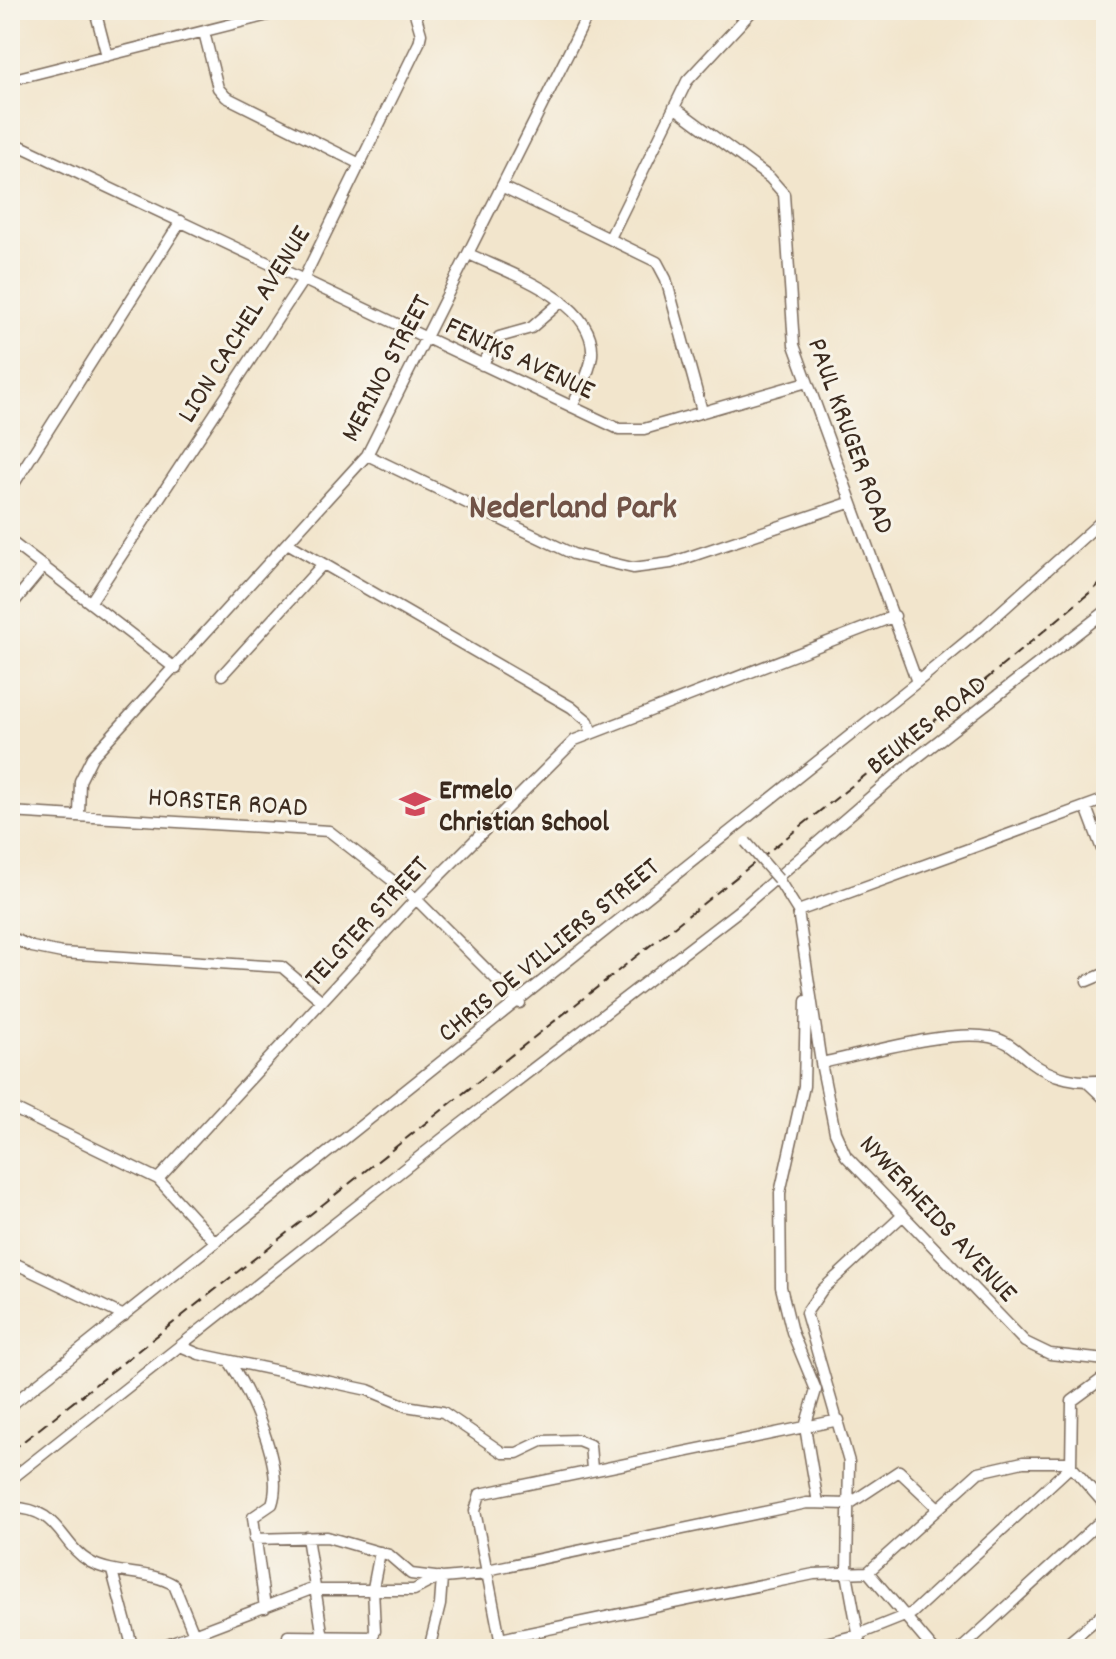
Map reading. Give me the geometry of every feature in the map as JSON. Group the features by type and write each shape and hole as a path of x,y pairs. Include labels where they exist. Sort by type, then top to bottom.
{"street":[{"path":"95,10 107,56"},
{"path":"10,80 288,10"},
{"name":"LION CACHEL AVENUE","path":"90,603 303,280 419,43 421,34 414,10"},
{"path":"570,10 588,13"},
{"path":"610,238 687,81 753,10"},
{"name":"MERINO STREET","path":"79,815 80,781 87,763 176,669 367,455 588,13"},
{"path":"204,32 218,88 226,97 360,164"},
{"name":"PAUL KRUGER ROAD","path":"674,107 770,178 784,194 792,337 849,503 895,616 917,682"},
{"name":"FENIKS AVENUE","path":"10,141 626,430 644,429 807,382"},
{"path":"503,187 651,258 663,272 702,411"},
{"path":"10,490 181,221"},
{"path":"469,254 562,301 573,311 592,347 589,368 572,407"},
{"path":"482,365 499,337 531,328 562,301"},
{"path":"367,455 573,554 633,568 671,563 849,503"},
{"name":"CHRIS DE VILLIERS STREET","path":"10,1406 520,1003 917,682 986,625 1106,517"},
{"path":"10,541 176,669"},
{"path":"289,544 571,707 588,721 591,731"},
{"path":"222,675 323,564"},
{"path":"10,607 44,566"},
{"name":"BEUKES ROAD","path":"10,1480 778,879 901,771 1062,649 1106,611"},
{"name":"TELGTER STREET","path":"158,1179 416,899 557,757 591,731 895,616"},
{"path":"798,911 1106,799"},
{"path":"1086,807 1106,860"},
{"name":"HORSTER ROAD","path":"10,812 329,831 416,899 520,1003"},
{"path":"735,828 778,879 798,911 809,987 804,1086 780,1193 781,1287 792,1332 816,1390 805,1427 818,1503"},
{"path":"10,937 32,947 62,953 282,967 322,1001"},
{"path":"1087,981 1106,973"},
{"name":"NYWERHEIDS AVENUE","path":"809,987 815,1034 841,1149 901,1217 1025,1342 1060,1356 1106,1360"},
{"path":"821,1063 944,1039 987,1036 1007,1041 1046,1071 1087,1082 1106,1080"},
{"path":"1087,1082 1106,1100"},
{"path":"10,1107 158,1179 215,1242"},
{"path":"861,1649 847,1573 849,1462 839,1420 807,1325 807,1309 828,1284 901,1217"},
{"path":"12,1265 124,1316"},
{"path":"180,1346 229,1361 368,1390 406,1406 443,1412 503,1453 517,1453 542,1441 583,1440 590,1445 592,1469"},
{"path":"229,1361 256,1408 274,1487 272,1504 253,1516 265,1608"},
{"path":"1106,1376 1073,1399 1071,1464 1106,1506"},
{"path":"839,1420 480,1494 475,1511 501,1644 814,1574 868,1572 987,1468 1023,1462 1071,1464"},
{"path":"802,1649 857,1635 906,1616 1071,1464"},
{"path":"254,1539 332,1538 398,1560 411,1574 440,1577 487,1572 818,1503 849,1508 899,1471 938,1508"},
{"path":"10,1508 26,1509 58,1525 77,1553 112,1571 156,1578 174,1585 200,1649"},
{"path":"961,1649 1106,1516"},
{"path":"307,1537 323,1638"},
{"path":"368,1649 373,1637 373,1588 380,1552"},
{"path":"112,1571 133,1649"},
{"path":"868,1572 933,1649"},
{"path":"154,1649 315,1590 414,1590 440,1577"},
{"path":"429,1649 440,1605 440,1577"},
{"path":"1061,1649 1106,1611"},
{"path":"288,1636 373,1637"}],"railway":[{"path":"10,1452 978,686 1106,579"}],"place":[{"name":"Ermelo Christian School","path":"415,804"}],"district":[{"name":"Nederland Park","path":"573,504"}]}
